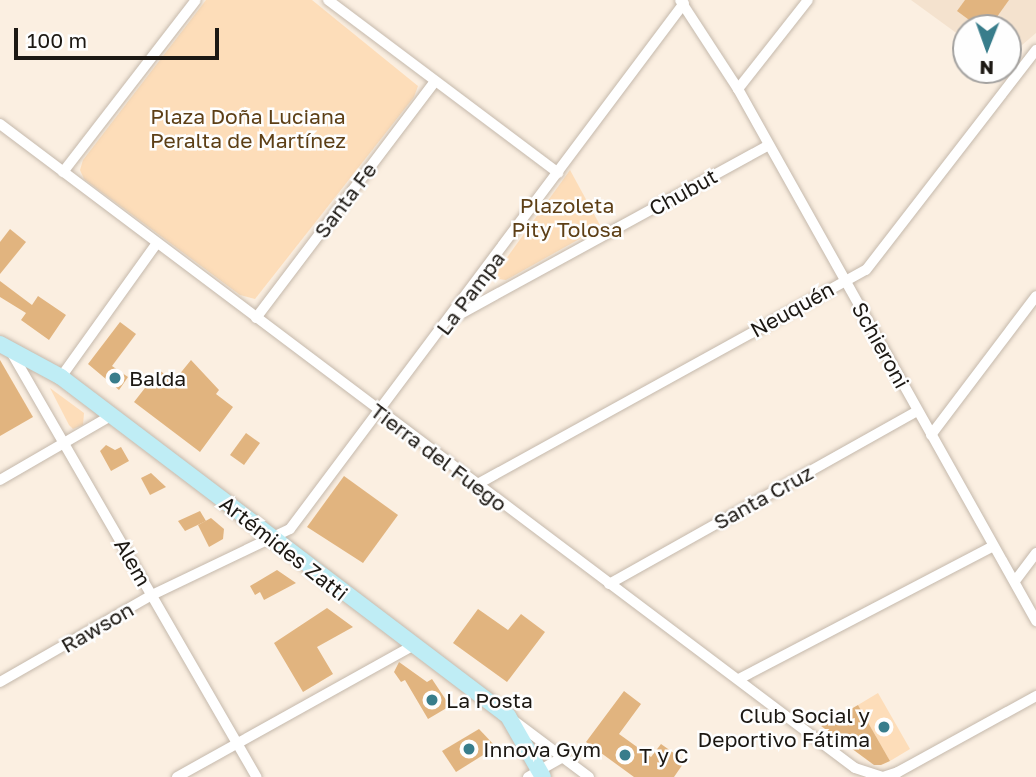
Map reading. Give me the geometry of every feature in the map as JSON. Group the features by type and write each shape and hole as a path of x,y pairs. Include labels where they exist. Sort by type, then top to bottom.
{"main road":[{"name":"Artémides Zatti","path":"4,346 61,377 412,646 508,716 537,775"}],"street":[{"path":"63,172 196,0"},
{"path":"328,0 558,173"},
{"path":"738,89 808,0"},
{"name":"Schieroni","path":"682,1 738,89 992,547 1015,581 1036,621"},
{"name":"La Pampa","path":"270,537 290,529 377,411 449,320 682,1"},
{"name":"Neuquén","path":"476,485 866,270 1036,50"},
{"name":"Santa Fe","path":"256,318 435,81"},
{"name":"Tierra del Fuego","path":"0,124 377,411 855,768 883,777"},
{"name":"Chubut","path":"449,320 769,145"},
{"path":"61,377 157,243"},
{"path":"931,435 1036,296"},
{"name":"Alem","path":"4,346 64,443 257,777"},
{"name":"Santa Cruz","path":"609,584 917,411"},
{"path":"0,480 111,415"},
{"name":"Rawson","path":"0,682 152,595 270,537"},
{"path":"739,679 992,547"},
{"path":"1015,581 1036,553"},
{"path":"177,777 412,646"},
{"path":"883,777 1036,696"},
{"path":"508,716 589,777"},
{"path":"537,775 563,757"}],"shaded area":[{"path":"911,0 1036,0 1036,33 1022,45 1022,14 952,14 952,30"}],"green space":[{"name":"Plaza Doña Luciana Peralta de Martínez","path":"206,0 312,0 418,86 414,97 255,299 240,295 84,179 80,170 83,160"},
{"name":"Plazoleta Pity Tolosa","path":"570,170 601,227 506,280 498,279 498,270"},
{"path":"50,388 84,413 83,425 73,429 69,425"},
{"name":"Club Social y Deportivo Fátima","path":"878,693 910,749 890,761 858,705"}],"building":[{"path":"965,0 1009,0 999,14 961,14 957,11"},
{"path":"10,229 26,242 0,274 0,242"},
{"path":"0,281 32,305 38,296 66,315 49,340 21,320 26,313 0,297"},
{"path":"120,322 136,334 112,366 128,377 119,390 88,364"},
{"path":"0,360 33,417 0,436"},
{"path":"191,360 219,390 216,394 233,407 200,452 134,402 159,370 174,381"},
{"path":"246,433 260,443 244,465 230,455"},
{"path":"106,445 115,450 121,447 129,461 111,471 100,451"},
{"path":"151,473 166,487 150,495 141,478"},
{"path":"344,476 398,515 363,563 307,527"},
{"path":"200,511 206,521 185,531 178,521"},
{"path":"211,518 224,529 223,539 209,547 198,525"},
{"path":"277,570 296,583 264,600 260,592 255,595 250,586"},
{"path":"327,608 353,627 317,647 333,674 303,692 274,643"},
{"path":"478,609 508,630 521,614 545,632 507,682 453,643"},
{"path":"399,662 427,682 432,679 450,706 428,719 405,680 401,682 394,672"},
{"path":"624,691 641,704 619,734 651,757 661,744 685,761 674,777 634,777 586,742"},
{"path":"858,705 890,761 874,765 821,726"},
{"name":"Innova Gym","path":"479,729 496,747 456,772 442,751"}],"place":[{"name":"Balda","path":"115,378"},
{"name":"La Posta","path":"432,700"},
{"name":"Club Social y Deportivo Fátima","path":"884,727"},
{"name":"Innova Gym","path":"469,749"},
{"name":"T y C","path":"625,755"}]}
